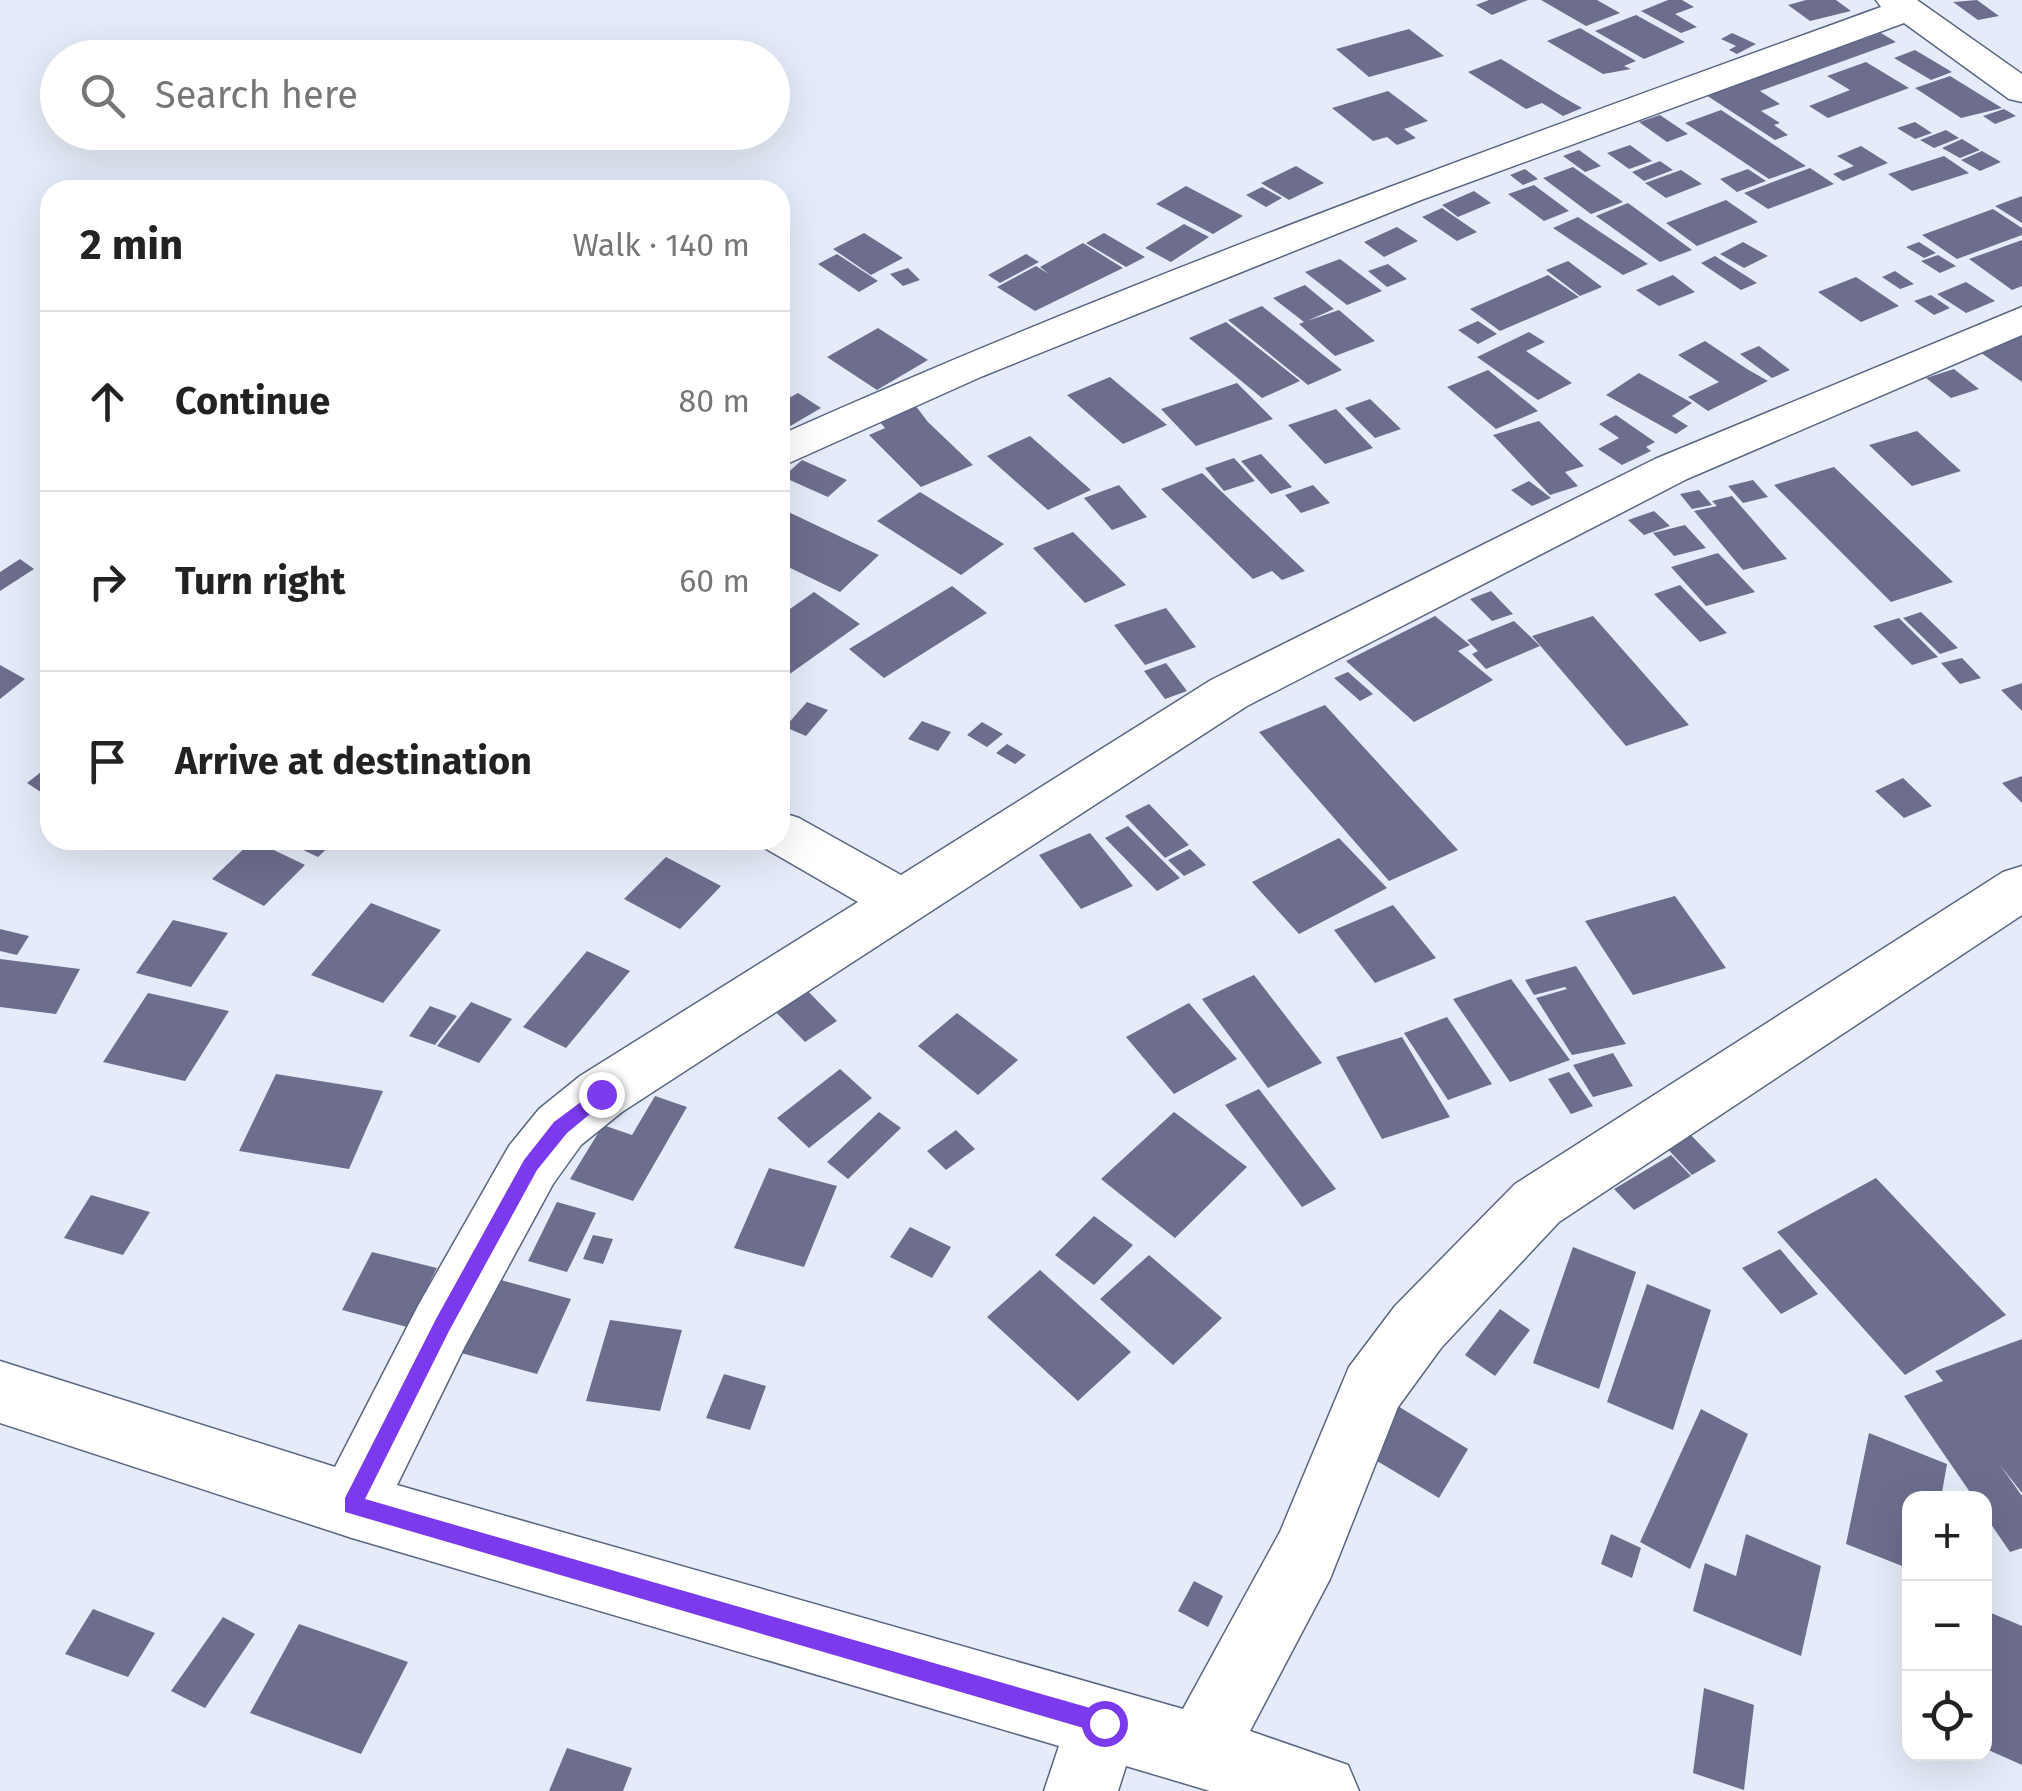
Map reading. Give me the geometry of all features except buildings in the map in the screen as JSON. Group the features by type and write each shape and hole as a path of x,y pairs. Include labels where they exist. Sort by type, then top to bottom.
{"street":[{"path":"790,448 968,368 1406,192 1900,5 2022,91"},
{"path":"352,1505 451,1309 531,1165 560,1127 601,1094 1229,693 1671,468 2022,320"},
{"path":"790,838 902,902"},
{"path":"1200,1751 1304,1556 1372,1389 1418,1327 1537,1203 2022,887"},
{"path":"0,1392 352,1505 1200,1751 1322,1791"},
{"path":"1080,1791 1104,1723"}],"route":[{"path":"601,1094 560,1127 531,1165 442,1325 352,1505 1104,1723"}]}
